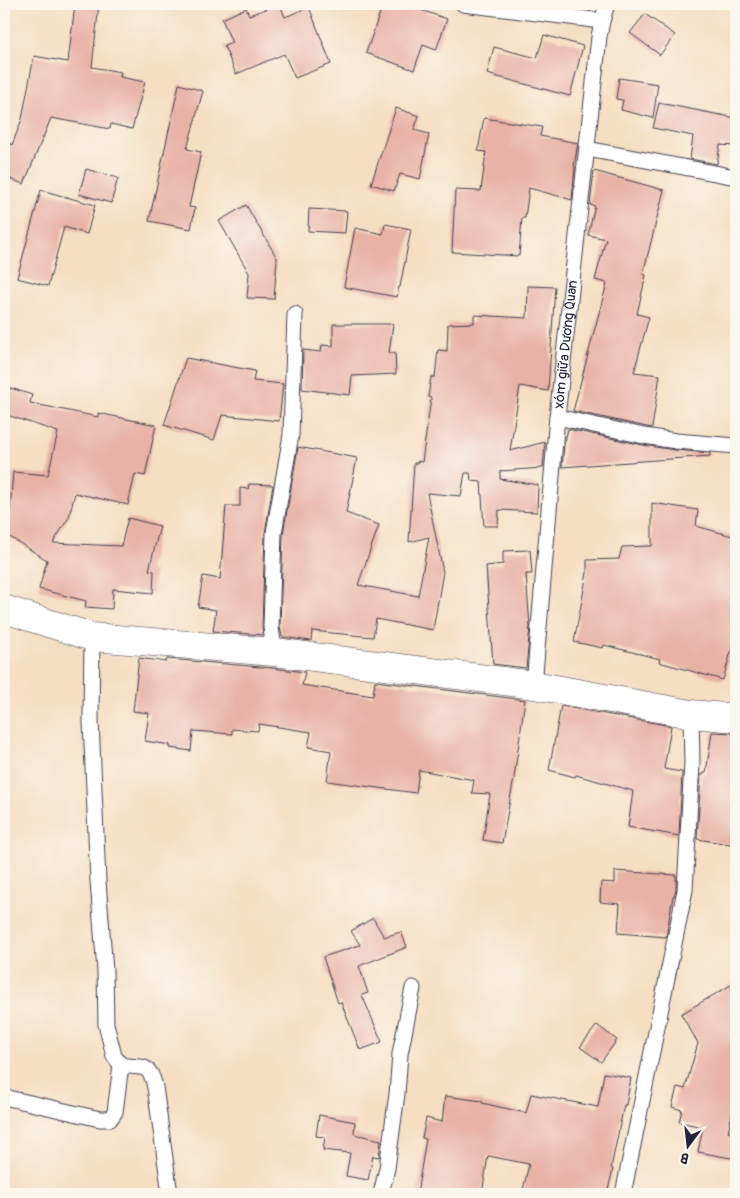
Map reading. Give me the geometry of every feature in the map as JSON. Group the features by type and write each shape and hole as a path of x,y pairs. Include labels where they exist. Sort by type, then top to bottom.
{"street":[{"path":"4,609 92,638 274,652 534,684 691,714 736,718"}],"lane":[{"path":"464,4 602,21"},
{"name":"xóm giữa Dương Quan","path":"534,684 557,417 599,37 607,4"},
{"path":"587,149 736,176"},
{"path":"274,652 271,627 274,533 291,435 295,314"},
{"path":"557,417 644,436 676,441 736,446"},
{"path":"4,1097 100,1119 110,1118 115,1112 121,1065 114,1056 106,1024 105,971 98,880 92,741 92,638"},
{"path":"623,1194 685,890 692,763 691,714"},
{"path":"382,1194 397,1094 400,1054 412,988"},
{"path":"121,1065 142,1067 150,1072 153,1077 170,1194"}],"building":[{"path":"75,4 99,4 92,67 121,72 120,77 145,82 132,129 111,124 110,129 51,118 24,184 4,177 4,140 12,145 22,119 34,56 68,62"},
{"path":"280,4 285,17 309,7 331,64 295,78 284,54 236,74 224,46 232,43 222,19 246,8 249,15"},
{"path":"383,4 403,4 447,19 436,50 423,45 414,70 366,53"},
{"path":"645,14 675,35 660,55 630,33"},
{"path":"544,35 583,46 570,96 487,74 494,47 537,58"},
{"path":"619,78 658,84 653,118 621,110 623,100 616,99"},
{"path":"179,84 203,91 187,149 201,152 189,207 195,208 191,229 149,221"},
{"path":"659,103 736,118 736,146 720,145 717,164 690,159 693,136 653,128"},
{"path":"396,108 419,116 414,130 429,134 420,179 400,174 394,191 371,184"},
{"path":"484,118 542,127 540,136 578,143 574,166 572,200 529,188 525,218 522,218 519,256 452,252 455,190 481,191 486,152 478,151"},
{"path":"86,169 118,178 111,203 79,194"},
{"path":"594,171 664,190 643,274 646,275 637,314 649,317 634,372 660,375 652,428 573,411 607,283 595,280 606,239 588,235 595,206 590,205"},
{"path":"41,190 95,205 87,234 64,227 48,286 17,278"},
{"path":"246,205 277,258 274,299 247,298 249,273 219,221"},
{"path":"309,209 347,211 345,233 308,231"},
{"path":"385,224 411,229 397,297 344,287 355,228 383,234"},
{"path":"528,286 555,287 548,391 520,386 510,451 545,442 543,468 500,471 500,479 538,485 537,512 499,510 498,526 484,526 481,482 471,481 470,473 465,473 461,496 427,493 443,572 433,630 376,619 373,637 312,631 311,641 282,637 280,627 283,534 298,447 357,458 346,513 379,525 358,585 418,596 429,537 409,542 414,463 422,462 431,398 428,397 431,377 435,377 438,350 447,351 448,324 474,323 474,315 527,318"},
{"path":"333,324 393,324 389,353 395,353 396,374 352,376 350,395 302,389 303,350 321,352 322,345 333,346"},
{"path":"186,358 255,371 253,381 283,384 279,421 222,415 214,440 164,425"},
{"path":"4,387 32,395 30,403 98,417 98,413 156,425 145,476 135,474 128,505 75,493 69,517 53,543 121,546 128,518 160,526 149,570 154,571 153,593 113,589 112,609 85,607 86,601 39,589 47,560 8,536 13,472 48,475 58,432 4,414"},
{"path":"568,429 643,445 710,453 710,456 562,467"},
{"path":"249,484 273,485 265,533 263,635 213,631 216,610 198,607 203,576 220,579 226,506 240,506 240,488 248,489"},
{"path":"652,503 698,510 696,526 736,537 736,649 732,648 723,680 659,662 660,659 604,645 603,648 574,642 587,573 587,560 619,559 622,547 652,546"},
{"path":"530,550 532,574 526,574 530,627 526,668 493,664 486,566 503,564 503,551"},
{"path":"139,658 166,662 167,659 305,672 302,685 373,696 375,681 525,700 514,778 502,843 483,840 490,794 472,793 474,780 419,770 416,793 327,781 331,751 308,747 311,732 259,724 258,731 232,729 232,734 193,731 191,751 170,748 170,745 145,741 149,713 133,711"},
{"path":"561,706 671,726 664,769 682,772 679,836 628,827 633,791 576,775 575,777 549,770"},
{"path":"712,732 736,733 736,845 697,839 701,775 706,773"},
{"path":"615,871 676,875 676,889 673,896 666,937 618,933 620,904 600,902 601,882 615,883"},
{"path":"373,918 384,937 401,932 407,947 359,966 368,993 362,995 382,1042 360,1050 341,1002 338,1003 323,957 360,945 351,931"},
{"path":"736,982 736,1097 728,1132 736,1134 736,1159 698,1152 703,1127 679,1122 682,1110 672,1107 677,1087 685,1089 698,1043 681,1014"},
{"path":"597,1025 617,1040 601,1062 580,1047"},
{"path":"604,1073 631,1078 607,1194 522,1194 529,1164 488,1156 482,1194 417,1194 426,1139 422,1138 426,1118 442,1122 445,1096 482,1101 482,1103 526,1113 531,1094 598,1107"},
{"path":"319,1115 355,1122 354,1134 381,1140 379,1157 373,1156 368,1180 346,1176 350,1153 323,1150 325,1137 316,1136"}]}
